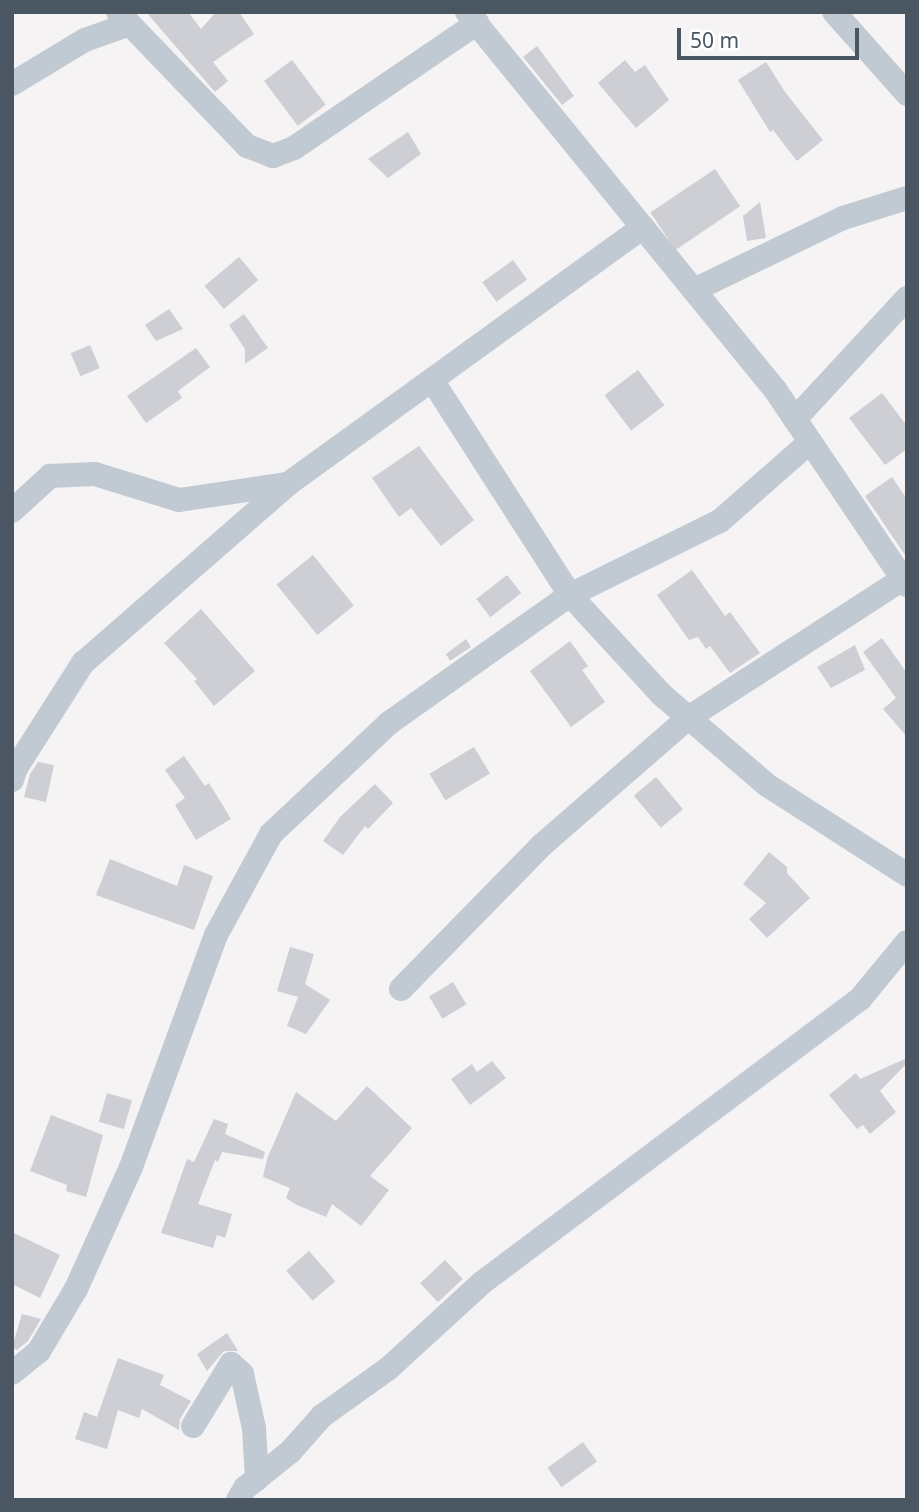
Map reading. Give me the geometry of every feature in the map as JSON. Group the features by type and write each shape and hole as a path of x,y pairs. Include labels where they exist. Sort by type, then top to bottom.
{"street":[{"path":"834,12 907,94"},
{"path":"12,84 122,18 247,146 273,156 295,148 472,18 776,391 904,582 688,718 542,845 401,989"},
{"path":"694,290 844,218 907,198"},
{"path":"12,780 16,768 83,663 288,484 643,227"},
{"path":"795,419 907,298"},
{"path":"432,380 570,595 662,695 767,785 907,875"},
{"path":"12,1373 39,1351 76,1289 131,1167 216,935 271,834 389,723 570,595 720,521 810,442"},
{"path":"12,511 50,476 95,474 180,500 288,484"},
{"path":"238,1500 257,1479 290,1452 322,1416 388,1368 483,1282 860,999 907,943"},
{"path":"193,1426 231,1364 242,1374 254,1428 257,1479"}],"building":[{"path":"146,12 188,12 201,29 216,12 239,12 254,34 213,62 228,81 215,92"},
{"path":"537,46 574,96 562,105 523,57"},
{"path":"292,60 326,105 298,126 264,81"},
{"path":"625,60 635,72 645,65 669,100 636,128 598,83"},
{"path":"766,62 785,92 823,140 797,161 773,130 770,132 738,80"},
{"path":"408,132 421,154 388,178 368,159"},
{"path":"715,169 740,206 675,250 650,213"},
{"path":"760,202 766,238 747,241 743,216"},
{"path":"239,257 258,280 224,309 205,286"},
{"path":"513,260 527,279 496,302 482,282"},
{"path":"169,309 183,329 156,341 145,325"},
{"path":"244,314 268,348 245,364 245,349 229,325"},
{"path":"90,345 100,368 80,376 71,353"},
{"path":"196,348 210,367 178,391 182,398 146,423 127,396"},
{"path":"638,370 664,405 631,430 604,395"},
{"path":"882,393 907,426 907,449 885,465 849,418"},
{"path":"419,446 474,520 441,546 411,508 399,517 372,478"},
{"path":"892,477 907,499 907,558 865,496"},
{"path":"313,555 354,606 317,635 276,585"},
{"path":"692,570 725,616 730,612 760,653 730,673 710,646 706,649 698,637 689,640 657,595"},
{"path":"507,575 521,593 490,617 476,599"},
{"path":"201,609 255,671 214,706 194,681 197,679 164,643"},
{"path":"882,638 907,673 907,737 883,709 896,698 863,652"},
{"path":"466,639 471,647 450,661 446,654"},
{"path":"570,641 588,666 582,670 605,702 571,727 530,671"},
{"path":"855,645 865,670 831,688 817,667"},
{"path":"474,747 490,774 445,800 429,774"},
{"path":"184,756 205,786 209,783 231,819 196,840 175,805 185,798 165,770"},
{"path":"38,762 54,765 46,802 24,797 30,774"},
{"path":"656,777 683,809 661,828 634,796"},
{"path":"375,784 393,803 368,829 365,826 343,855 323,841 340,817"},
{"path":"769,852 787,867 787,873 810,898 767,938 749,919 766,903 743,884"},
{"path":"110,859 177,886 184,865 213,876 194,930 96,895"},
{"path":"290,947 314,954 305,984 330,1000 306,1034 287,1026 298,997 277,991"},
{"path":"453,982 466,1004 442,1019 429,996"},
{"path":"907,1058 907,1063 880,1091 896,1112 870,1134 863,1125 857,1129 829,1095 856,1073 860,1079"},
{"path":"492,1061 506,1078 470,1105 451,1079 472,1064 477,1072"},
{"path":"367,1086 412,1128 370,1176 389,1190 361,1226 332,1204 326,1217 297,1205 286,1198 290,1188 263,1177 267,1159 296,1092 336,1121"},
{"path":"107,1093 132,1100 124,1129 99,1122"},
{"path":"51,1115 103,1135 86,1197 66,1191 67,1185 30,1171"},
{"path":"214,1119 228,1124 225,1134 265,1152 263,1159 222,1152 218,1162 215,1160 198,1204 232,1214 225,1238 217,1235 213,1248 161,1233 187,1159 194,1162"},
{"path":"12,1232 60,1255 40,1298 12,1284"},
{"path":"309,1251 335,1281 313,1301 286,1271"},
{"path":"445,1260 463,1279 438,1302 420,1283"},
{"path":"22,1314 41,1319 28,1341 17,1350 12,1347"},
{"path":"227,1333 238,1351 224,1351 207,1371 197,1354"},
{"path":"118,1358 164,1375 160,1385 191,1401 180,1419 179,1430 142,1409 139,1418 118,1410 107,1449 75,1439 84,1412 97,1417"},
{"path":"583,1442 597,1461 562,1487 547,1468"}]}
